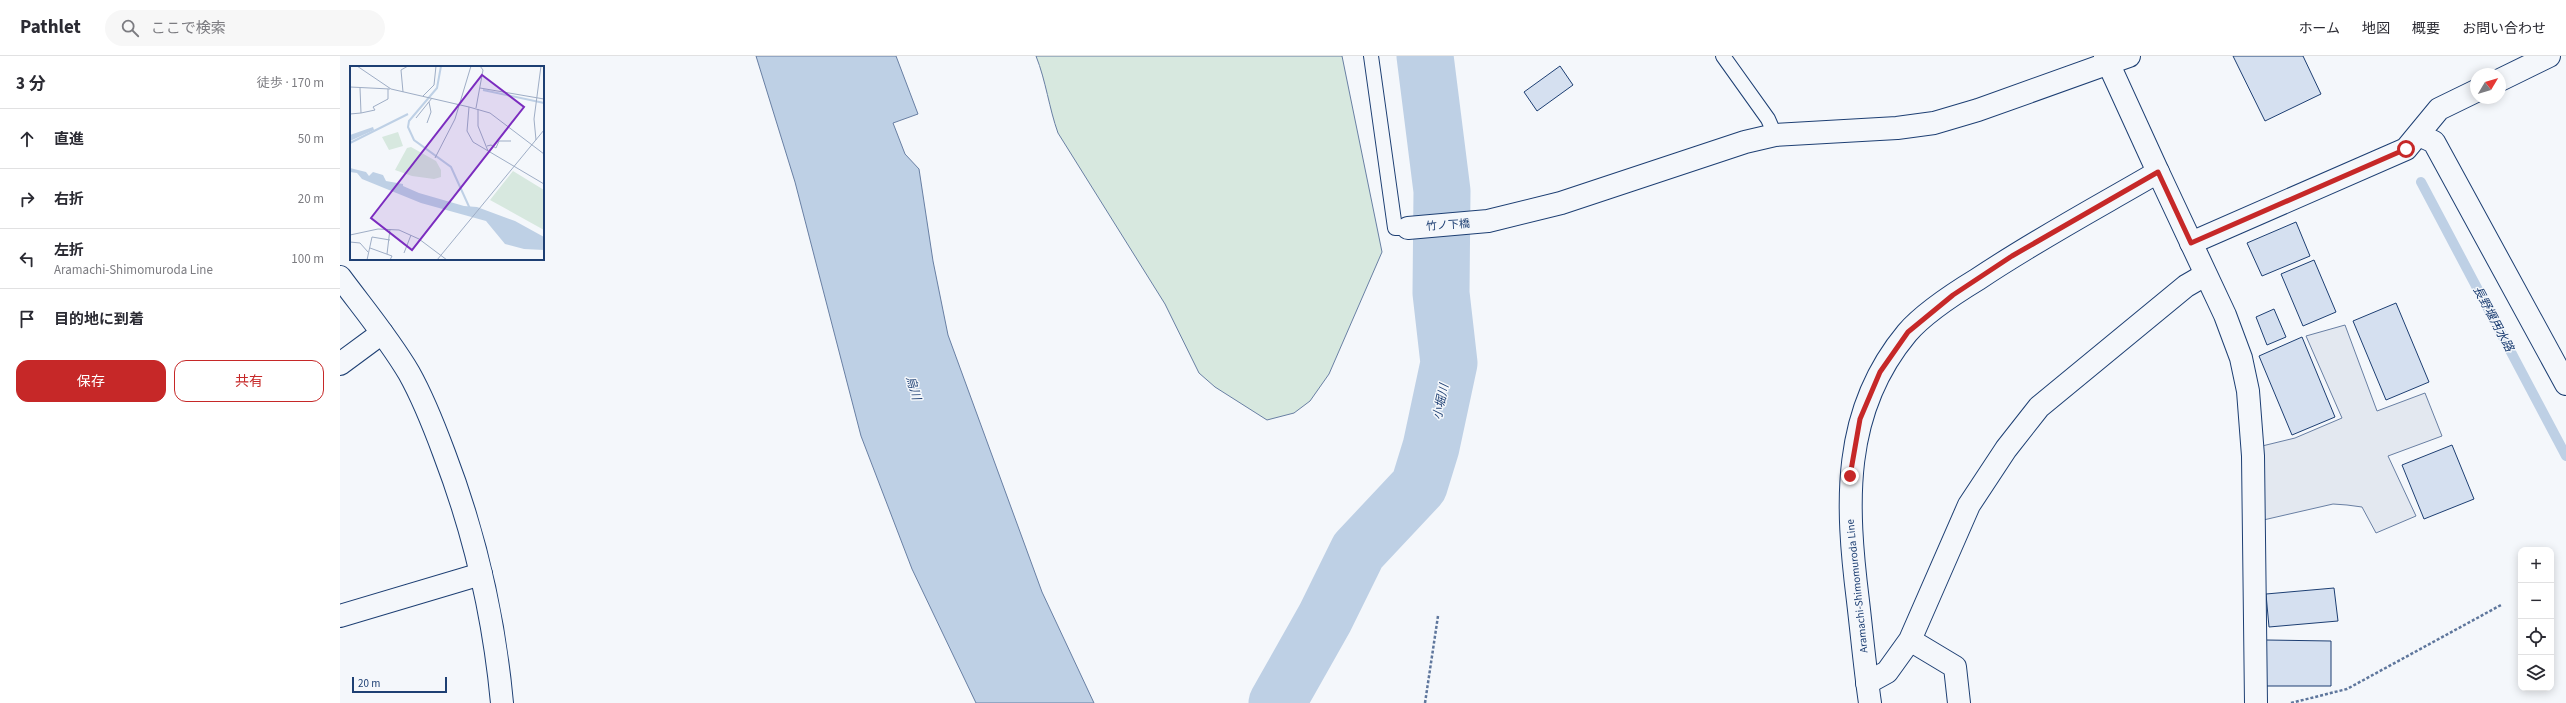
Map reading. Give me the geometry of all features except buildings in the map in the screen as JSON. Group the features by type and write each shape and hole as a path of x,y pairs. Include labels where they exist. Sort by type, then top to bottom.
{"street":[{"name":"竹ノ下橋","path":"1408,228 1488,222 1561,204 1745,142 1775,135 1897,128 1934,123 2107,60 2129,56"},
{"path":"2506,77 2549,56"},
{"path":"2107,60 2205,275 2225,315 2241,358 2248,391 2253,456 2256,703"},
{"path":"2191,243 2406,149 2439,109 2470,94"},
{"path":"2419,135 2434,142 2566,384"},
{"name":"Aramachi-Shimomuroda Line","path":"1869,693 1850,535 1850,476 1860,419 1880,372 1908,332 1953,295 2012,256 2158,172"},
{"path":"1869,693 1887,672 1910,640 1969,505 2006,449 2039,407 2186,286 2205,275"},
{"path":"340,277 382,333 408,373 432,420 466,513 492,614 502,703"},
{"path":"340,364 382,333"},
{"path":"340,616 481,574"},
{"path":"1910,640 1955,667 1959,703"}],"lane":[{"path":"1371,56 1395,228 1408,228"},
{"path":"1723,56 1768,119 1775,135"}],"path":[{"path":"2291,703 2347,689 2501,605"},
{"path":"1425,703 1438,616"}],"shaded area":[{"path":"1036,56 1342,56 1382,252 1329,374 1310,401 1294,413 1267,420 1215,387 1199,373 1165,304 1058,133"},
{"path":"2345,325 2377,411 2425,393 2442,436 2388,456 2416,516 2376,533 2362,507 2347,505 2333,504 2259,521 2258,447 2295,438 2342,418 2306,336"}],"water":[{"name":"烏川","path":"756,56 896,56 918,114 893,123 905,154 919,169 933,261 948,335 1042,592 1094,703 976,703 912,569 861,436 795,182"}],"waterway":[{"name":"小堀川","path":"1277,703 1325,618 1358,551 1419,486 1431,447 1449,363 1441,293 1442,191 1425,56"},
{"name":"長野堰用水路","path":"2421,182 2566,456"}],"route":[{"path":"1850,476 1860,419 1880,372 1908,332 1953,295 2012,256 2158,172 2191,243 2406,149"}]}
